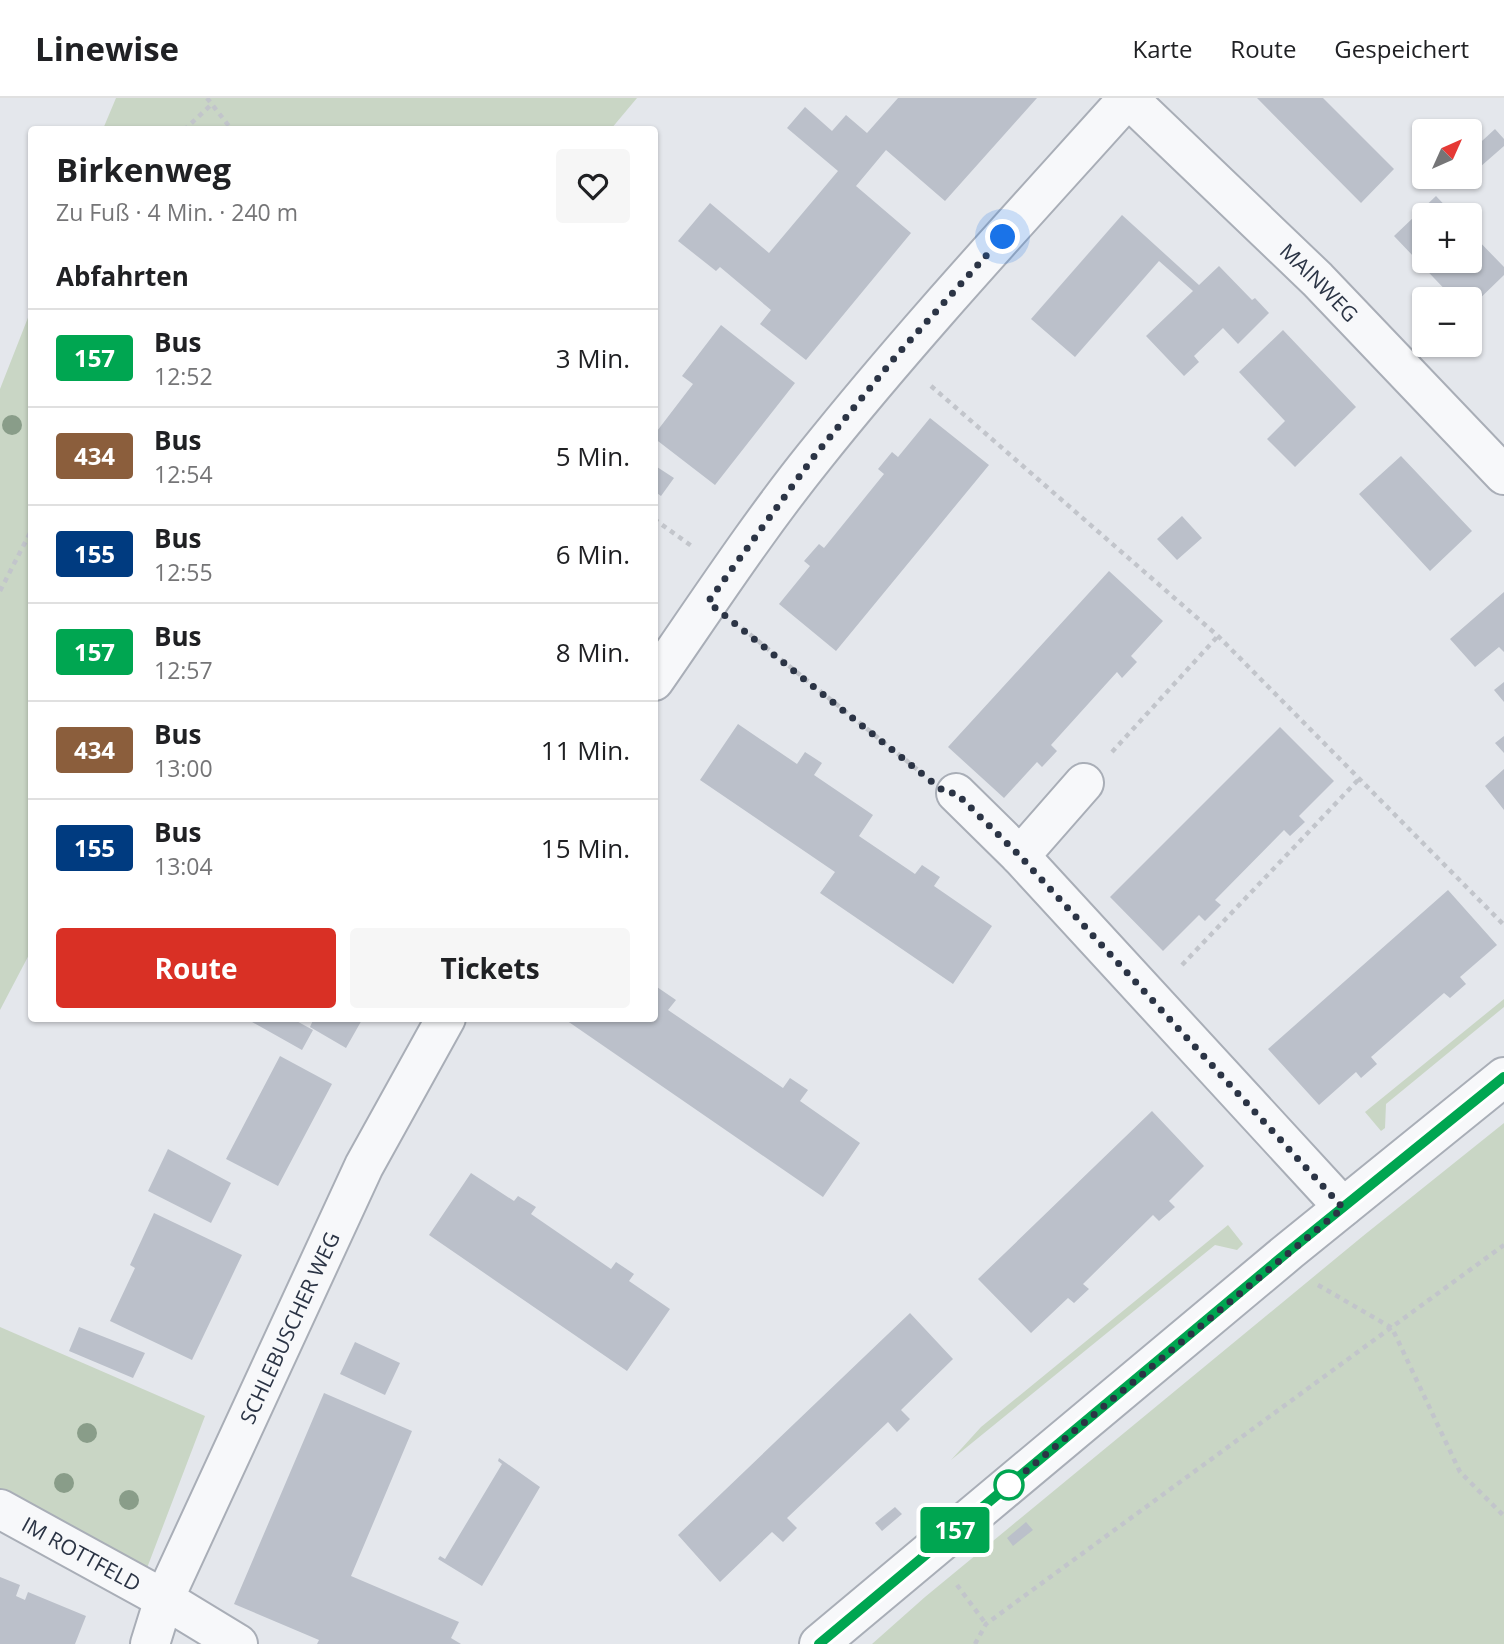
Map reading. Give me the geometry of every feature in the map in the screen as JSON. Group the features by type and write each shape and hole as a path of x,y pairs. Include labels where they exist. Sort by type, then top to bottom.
{"street":[{"path":"658,675 812,459 896,356 1128,98"},
{"name":"MAINWEG","path":"1128,98 1317,279 1504,475"},
{"path":"1020,856 1084,783"},
{"path":"956,793 1020,856 1343,1208"},
{"name":"SCHLEBUSCHER WEG","path":"150,1644 164,1599 364,1166 444,1022"},
{"path":"819,1644 1289,1251 1504,1077"},
{"name":"IM ROTTFELD","path":"0,1509 164,1599 238,1644"}],"path":[{"path":"207,98 229,126"},
{"path":"188,126 212,104"},
{"path":"896,356 1218,635 1358,780 1504,925"},
{"path":"0,591 28,537"},
{"path":"708,602 946,793 956,793"},
{"path":"1084,783 1218,635"},
{"path":"1150,999 1358,780"},
{"path":"975,1644 986,1624 1504,1245"},
{"path":"1289,1251 1318,1285 1392,1328 1460,1472 1504,1516"}],"green space":[{"path":"116,98 637,98 614,126 104,126"},
{"path":"28,318 28,957 0,1010 0,389"},
{"path":"1504,999 1504,1007 1386,1104 1385,1128 1381,1131 1365,1112"},
{"path":"1504,1123 1504,1644 872,1644 925,1597"},
{"path":"1228,1225 1243,1244 1237,1250 1215,1245 951,1460 981,1427"},
{"path":"0,1327 205,1416 147,1568 0,1492"}],"building":[{"path":"898,98 1037,98 945,201 886,150 856,186 911,233 806,360 760,324 771,310 720,267 716,271 678,241 710,203 769,253 838,171 787,128 805,107 832,131 846,115 867,133"},
{"path":"1257,98 1323,98 1394,169 1361,203"},
{"path":"1495,129 1504,139 1504,146 1482,165 1482,141"},
{"path":"1436,196 1443,203 1429,203"},
{"path":"1122,215 1199,285 1219,266 1252,300 1255,298 1269,313 1238,344 1223,328 1194,356 1199,362 1184,376 1146,336 1193,291 1159,261 1075,357 1031,319"},
{"path":"1412,219 1412,255 1394,236"},
{"path":"1482,244 1504,267 1504,275 1482,296 1482,287 1443,287 1429,273 1482,273"},
{"path":"721,325 795,383 715,485 658,441 658,430 693,384 682,376"},
{"path":"1283,330 1356,407 1295,467 1267,439 1285,421 1239,372"},
{"path":"930,418 989,465 836,651 779,604 810,566 804,561 819,544 824,548 884,474 878,469 892,452 898,457"},
{"path":"1401,456 1472,531 1430,571 1359,494"},
{"path":"658,468 674,478 661,496 658,494"},
{"path":"1182,516 1202,538 1177,560 1157,539"},
{"path":"1109,571 1163,621 1131,656 1137,662 1122,678 1117,672 1051,745 1057,751 1042,767 1037,762 1004,798 948,747"},
{"path":"1504,592 1504,652 1499,647 1475,667 1450,639"},
{"path":"1504,682 1504,702 1494,690"},
{"path":"738,724 797,764 805,752 822,763 814,775 873,815 859,836 915,874 922,865 940,877 934,886 992,926 953,984 820,893 835,872 700,780"},
{"path":"1280,727 1334,781 1299,816 1305,822 1290,836 1284,830 1215,900 1221,905 1205,921 1199,915 1163,951 1110,897"},
{"path":"1504,736 1504,753 1495,743"},
{"path":"1504,769 1504,810 1485,786"},
{"path":"1448,890 1497,945 1460,977 1466,984 1450,998 1444,993 1371,1057 1377,1064 1361,1078 1356,1072 1319,1105 1268,1049"},
{"path":"658,988 676,1000 668,1010 783,1088 790,1078 808,1090 800,1101 860,1143 823,1197 569,1022 658,1022"},
{"path":"252,1022 298,1022 313,1030 302,1050"},
{"path":"312,1022 361,1022 346,1048 310,1027"},
{"path":"280,1056 332,1084 278,1186 226,1159"},
{"path":"1152,1111 1204,1166 1169,1201 1175,1207 1159,1221 1153,1215 1083,1284 1089,1289 1074,1303 1068,1298 1031,1333 978,1279"},
{"path":"168,1149 231,1183 211,1223 148,1191"},
{"path":"471,1173 514,1201 518,1196 536,1207 531,1214 611,1269 616,1262 634,1274 629,1281 670,1309 627,1371 429,1235"},
{"path":"154,1213 242,1255 192,1360 110,1321 135,1268 130,1265"},
{"path":"910,1313 953,1359 901,1410 910,1419 897,1432 888,1422 787,1518 797,1528 783,1542 772,1532 720,1582 678,1535"},
{"path":"79,1327 145,1353 133,1378 69,1351"},
{"path":"355,1342 400,1363 385,1395 340,1374"},
{"path":"324,1393 412,1431 351,1576 459,1622 451,1638 461,1644 317,1644 319,1640 234,1604"},
{"path":"499,1458 540,1487 482,1586 438,1559 440,1556 445,1559 502,1464 498,1461"},
{"path":"895,1507 902,1514 882,1531 875,1523"},
{"path":"1026,1522 1033,1530 1013,1546 1007,1538"},
{"path":"0,1577 20,1585 16,1596 25,1600 28,1592 86,1616 75,1644 0,1644"}],"bus line":[{"name":"157","path":"819,1644 1289,1251 1504,1077"}],"route":[{"path":"1003,237 896,356 812,459 708,602 946,793 956,793 1020,856 1343,1208 1009,1485"}]}
